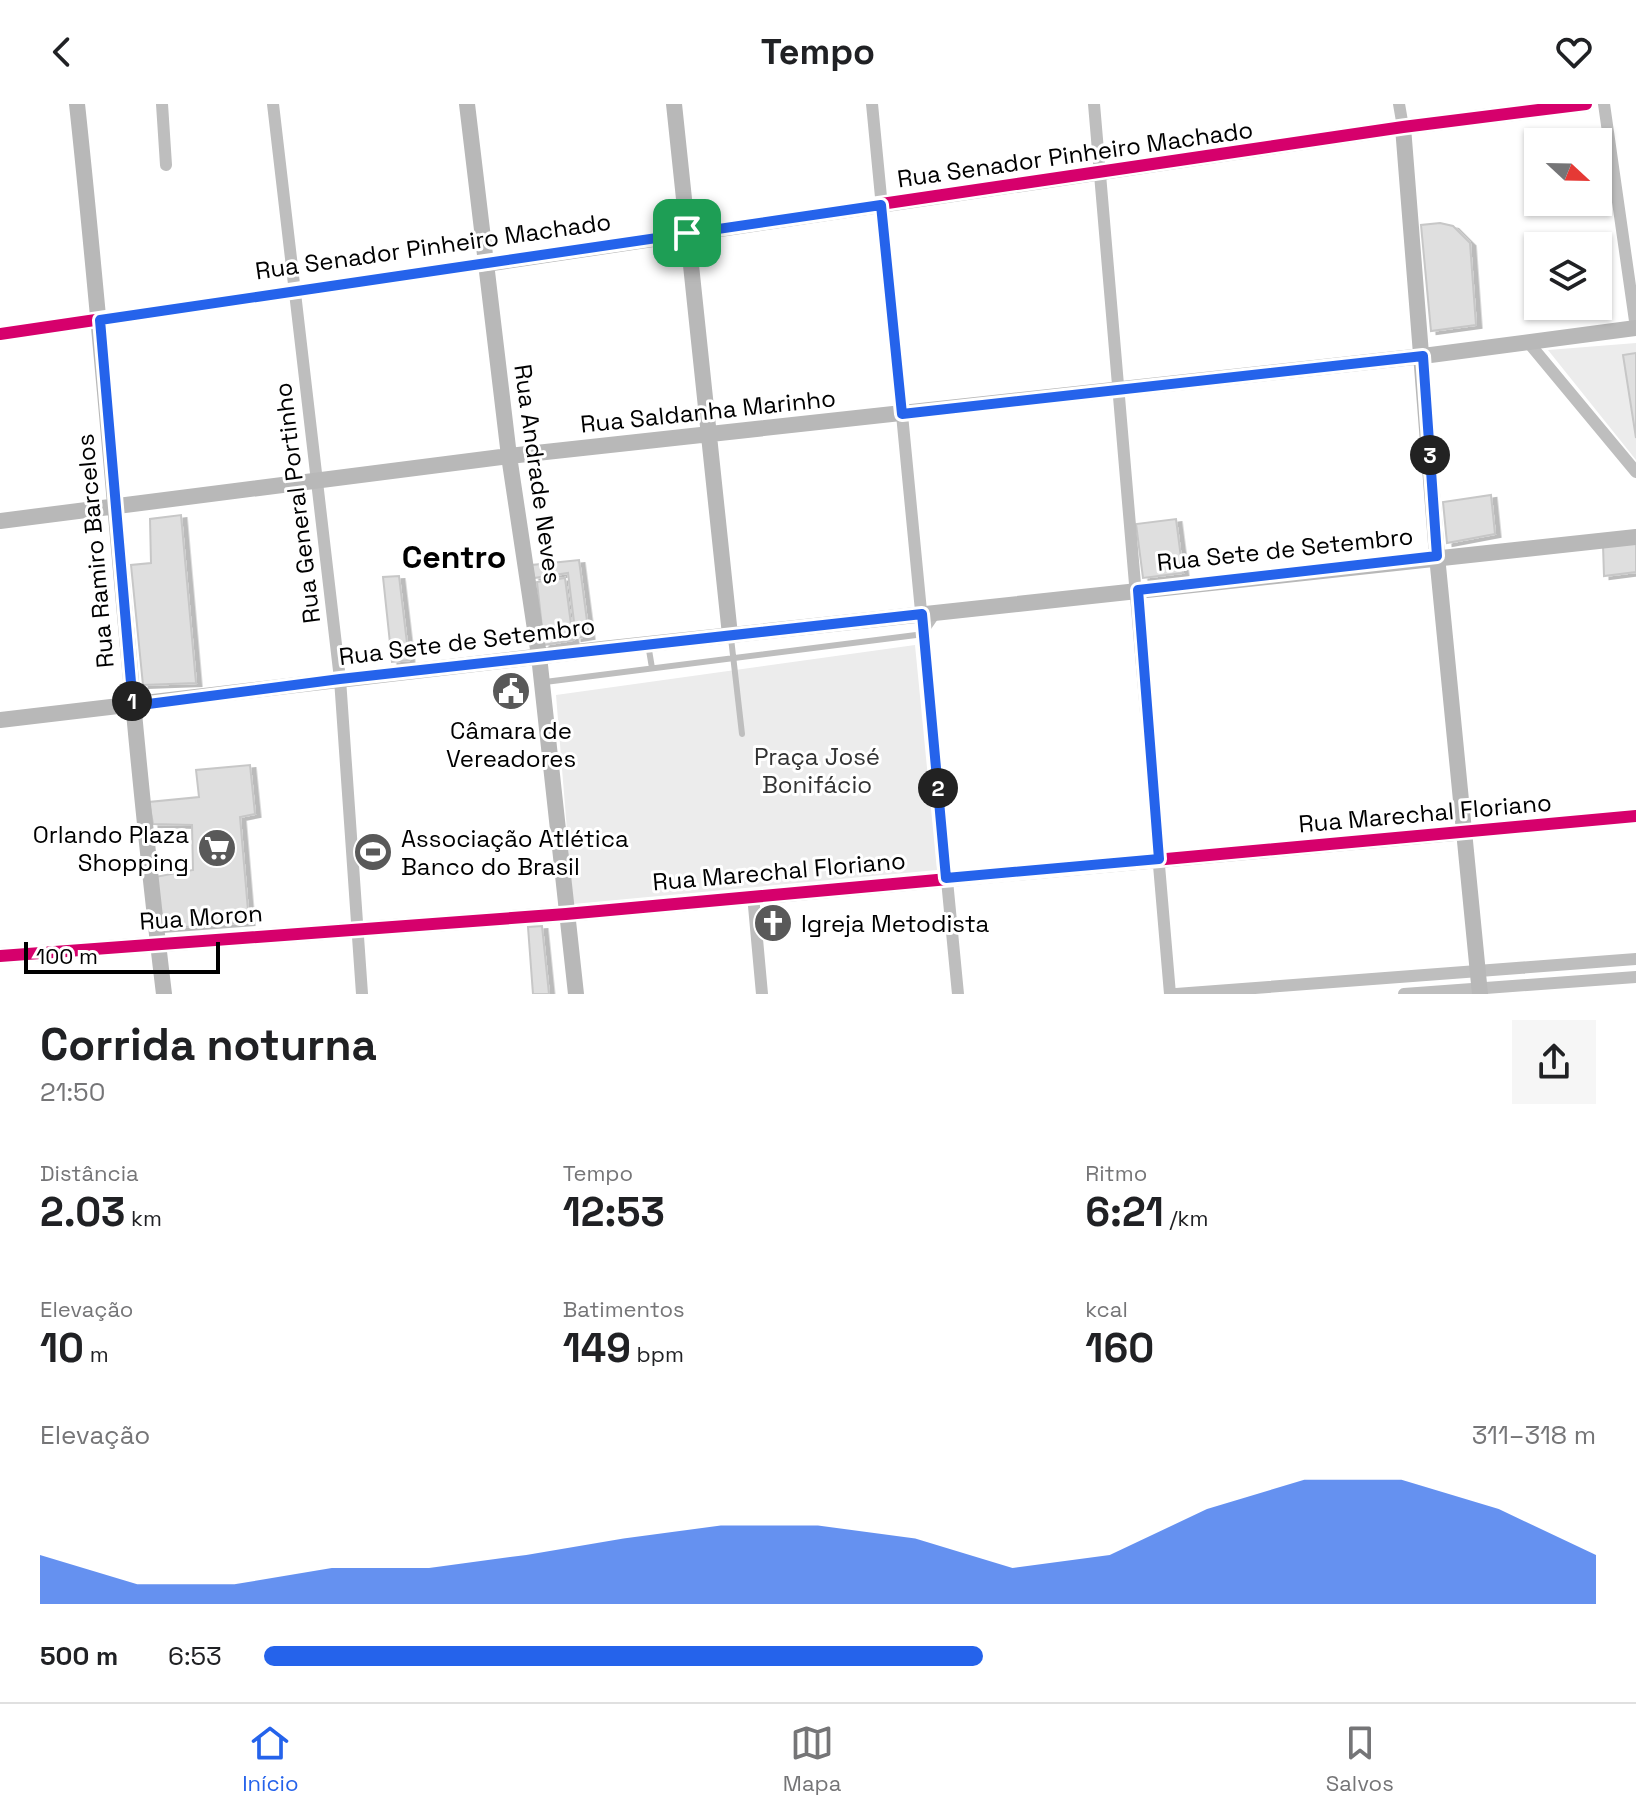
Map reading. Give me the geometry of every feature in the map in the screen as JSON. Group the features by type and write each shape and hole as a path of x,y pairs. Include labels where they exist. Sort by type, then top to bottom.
{"street":[{"name":"Rua Ramiro Barcelos","path":"77,104 100,320 133,706 164,994"},
{"path":"162,104 166,165"},
{"name":"Rua General Portinho","path":"273,104 340,679 362,994"},
{"name":"Rua Andrade Neves","path":"467,104 509,456 539,656 576,994"},
{"path":"674,104 730,635"},
{"path":"872,104 902,414 930,613 924,634 958,994"},
{"path":"1094,104 1173,994 1323,988 1397,975 1631,959 1632,978 1401,994 1397,975"},
{"path":"1399,104 1423,356 1437,556 1479,991"},
{"name":"Rua Senador Pinheiro Machado","path":"0,334 1403,127 1586,104"},
{"path":"1604,104 1636,328"},
{"name":"Rua Saldanha Marinho","path":"0,521 509,456 1423,356 1636,328"},
{"path":"1528,342 1636,472"},
{"name":"Rua Sete de Setembro","path":"0,720 539,656 1437,556 1636,537"},
{"name":"Rua Marechal Floriano","path":"357,929 566,914 1636,816"},
{"path":"753,895 762,994"},
{"name":"Rua Moron","path":"0,956 357,929"}],"lane":[{"path":"849,622 851,643"},
{"name":"Rua Sete de Setembro","path":"541,682 924,634"},
{"path":"730,635 742,734"},
{"path":"648,644 652,668"}],"green space":[{"path":"1636,343 1636,460 1548,350"},
{"name":"Praça José Bonifácio","path":"915,645 937,870 573,904 556,695"}],"building":[{"path":"1440,223 1453,226 1470,243 1476,325 1431,331 1421,225"},
{"path":"1636,353 1636,438 1623,355"},
{"path":"1491,495 1495,534 1447,543 1443,502"},
{"path":"181,515 196,683 143,685 131,565 151,563 150,519"},
{"path":"1176,519 1183,573 1143,578 1136,524"},
{"path":"1636,540 1636,572 1604,576 1603,545"},
{"path":"579,560 589,636 576,638 568,573 534,578 532,565"},
{"path":"399,576 409,660 392,662 383,577"},
{"path":"565,578 573,640 544,645 537,582"},
{"name":"Orlando Plaza Shopping","path":"250,765 255,814 240,817 249,922 158,929 155,877 193,870 192,825 153,824 149,802 199,797 196,770"},
{"path":"542,926 549,994 533,994 528,927"}],"cycle path":[{"path":"0,334 1403,127 1586,104"},
{"path":"0,956 566,914 1636,816"}],"place":[{"name":"Câmara de Vereadores","path":"511,691"},
{"name":"Orlando Plaza Shopping","path":"217,848"},
{"name":"Associação Atlética Banco do Brasil","path":"373,852"},
{"name":"Igreja Metodista","path":"773,923"}],"district":[{"name":"Centro","path":"454,557"}],"route":[{"path":"881,205 902,414 1423,356 1437,556 1138,590 1159,859 946,878 922,614 340,679 133,706 100,320 687,233 881,205"}]}
